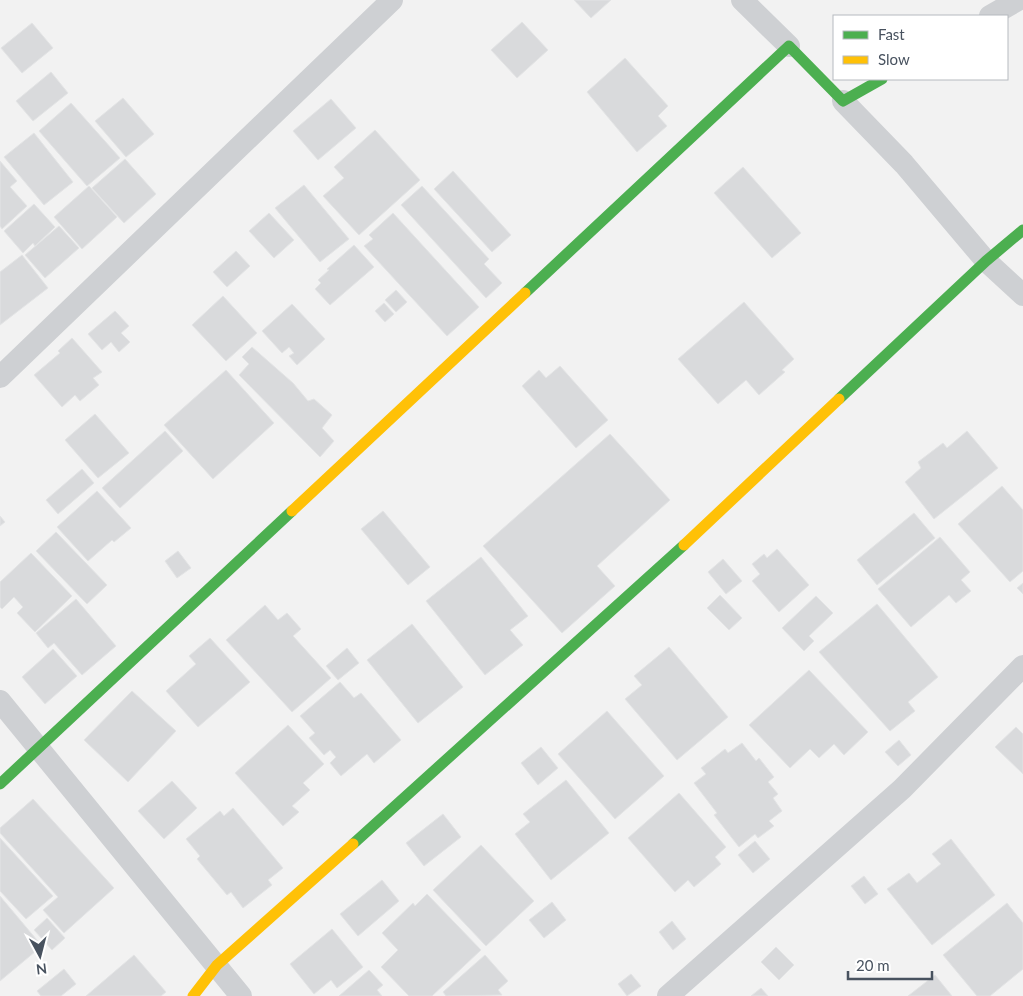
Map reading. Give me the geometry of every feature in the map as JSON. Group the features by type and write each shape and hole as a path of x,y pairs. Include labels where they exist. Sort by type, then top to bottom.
{"street":[{"path":"0,377 392,0"},
{"path":"742,0 904,164 986,261 1023,295"},
{"path":"992,15 1018,0"},
{"path":"0,784 789,46"},
{"path":"843,101 880,80"},
{"path":"193,996 217,965 635,591 986,261 1023,230"},
{"path":"668,996 902,790 1023,666"},
{"path":"0,701 241,996"}],"building":[{"path":"574,0 611,0 591,18"},
{"path":"522,22 548,50 517,78 491,50"},
{"path":"32,23 53,48 22,73 1,48"},
{"path":"625,58 668,106 658,116 667,126 637,152 587,92"},
{"path":"51,72 68,93 33,121 16,101"},
{"path":"123,98 154,134 126,157 95,121"},
{"path":"331,99 356,128 318,160 293,131"},
{"path":"71,103 120,158 87,186 39,131"},
{"path":"375,130 420,180 359,235 323,196 344,178 334,167"},
{"path":"34,133 73,182 44,205 4,157"},
{"path":"125,159 156,194 124,223 92,188"},
{"path":"0,161 17,181 10,187 27,206 2,229 0,226"},
{"path":"743,167 801,233 772,258 714,193"},
{"path":"453,171 511,235 492,252 434,189"},
{"path":"304,185 349,239 320,262 275,208"},
{"path":"89,186 117,217 82,249 54,217"},
{"path":"422,186 489,259 484,264 502,283 486,298 401,205"},
{"path":"34,204 55,227 35,246 33,243 23,253 4,231"},
{"path":"269,213 294,240 274,258 249,231"},
{"path":"393,213 479,307 447,336 364,246 373,239 369,235"},
{"path":"59,226 79,248 45,278 25,255"},
{"path":"354,245 374,267 330,305 315,289 321,283 318,280 329,270 327,269"},
{"path":"236,251 250,266 227,287 213,272"},
{"path":"22,255 48,288 0,325 0,272"},
{"path":"396,290 407,302 396,312 385,300"},
{"path":"223,296 257,333 226,361 192,325"},
{"path":"744,302 794,359 782,370 785,372 759,395 746,380 718,404 678,359"},
{"path":"384,303 394,314 385,322 375,311"},
{"path":"292,304 325,339 297,365 289,356 294,353 289,347 282,353 262,331"},
{"path":"115,311 129,326 121,333 130,342 119,352 111,342 102,350 88,334"},
{"path":"72,338 102,372 93,378 99,385 80,401 75,395 62,407 34,375 60,353 58,351"},
{"path":"252,347 293,383 308,401 314,399 332,415 322,428 334,441 320,457 239,375 249,364 242,357"},
{"path":"560,366 608,420 576,448 522,386 539,370 546,378"},
{"path":"226,370 274,423 213,479 164,425"},
{"path":"95,414 129,453 98,478 65,440"},
{"path":"165,431 183,451 120,508 102,488"},
{"path":"967,431 998,468 934,519 905,482 921,468 918,462 943,443 947,448"},
{"path":"610,434 670,500 597,566 615,586 562,633 483,546"},
{"path":"82,469 94,483 58,514 46,500"},
{"path":"1002,486 1023,510 1023,571 1010,582 958,524"},
{"path":"97,491 131,528 114,542 112,540 88,561 57,527"},
{"path":"383,511 430,567 408,585 361,529"},
{"path":"914,513 935,538 877,585 857,560"},
{"path":"0,516 5,522 0,526"},
{"path":"56,532 107,585 87,604 36,551"},
{"path":"940,537 970,572 961,580 971,591 956,603 949,595 911,627 878,589"},
{"path":"777,549 809,585 779,612 752,581 760,574 752,564 764,554 767,558"},
{"path":"178,551 191,568 177,578 165,561"},
{"path":"31,553 72,596 35,632 17,613 23,607 14,597 2,609 0,607 0,582"},
{"path":"481,557 528,616 510,630 523,645 485,675 426,601"},
{"path":"723,559 742,581 726,594 708,572"},
{"path":"1023,583 1023,594 1017,588"},
{"path":"720,595 742,618 729,630 707,608"},
{"path":"816,596 833,613 809,636 814,641 804,651 782,628"},
{"path":"76,599 116,646 82,675 54,643 48,648 36,633"},
{"path":"877,604 938,677 908,702 915,711 890,731 819,652"},
{"path":"265,605 278,620 287,613 301,629 293,636 331,678 292,712 226,640"},
{"path":"412,624 463,687 418,723 367,660"},
{"path":"210,638 250,682 198,727 166,691 196,664 189,656"},
{"path":"669,647 728,717 677,760 625,699 642,685 634,676"},
{"path":"347,648 359,663 338,680 326,666"},
{"path":"53,649 77,676 45,704 22,677"},
{"path":"809,670 868,732 844,755 834,744 819,758 810,749 790,768 749,725"},
{"path":"340,682 354,698 361,693 401,740 374,763 367,754 341,776 330,763 336,757 330,750 324,755 309,738 315,733 300,716"},
{"path":"132,691 176,731 128,782 84,740"},
{"path":"607,711 664,776 615,819 558,754"},
{"path":"288,725 324,764 303,783 310,790 292,806 299,812 283,826 235,773"},
{"path":"1016,727 1023,734 1023,774 995,747"},
{"path":"899,740 911,755 898,766 885,752"},
{"path":"742,743 756,761 759,758 774,777 768,782 778,794 773,798 782,811 769,821 774,826 758,838 755,834 739,847 714,815 717,813 694,783 706,774 701,768 725,749 728,753"},
{"path":"541,747 558,768 538,785 521,763"},
{"path":"566,780 609,833 551,880 515,834 530,822 523,814"},
{"path":"172,781 197,808 164,839 138,811"},
{"path":"679,793 726,847 715,857 721,864 694,887 688,880 675,892 628,838"},
{"path":"33,799 114,888 64,933 43,910 58,897 0,833 0,828"},
{"path":"233,808 283,868 268,880 272,885 243,908 231,892 227,895 197,859 200,856 186,839 220,811 224,816"},
{"path":"443,814 461,837 424,866 406,843"},
{"path":"0,838 53,896 26,919 0,891"},
{"path":"951,839 995,895 932,945 887,889 909,873 917,883 941,864 932,854"},
{"path":"755,841 770,859 753,873 738,855"},
{"path":"481,845 534,901 486,946 433,890"},
{"path":"864,876 878,894 865,904 851,886"},
{"path":"382,880 399,901 358,936 340,914"},
{"path":"427,894 481,950 432,996 409,996 381,967 398,950 382,933 413,903 415,906"},
{"path":"0,896 42,946 0,981"},
{"path":"552,902 566,920 544,938 529,920"},
{"path":"1007,903 1023,923 1023,969 990,996 977,996 943,955"},
{"path":"47,918 65,938 52,950 34,930"},
{"path":"672,921 686,939 673,950 659,932"},
{"path":"332,929 363,967 337,988 331,980 314,994 290,964"},
{"path":"776,947 794,965 779,980 761,962"},
{"path":"134,955 166,992 161,996 86,996"},
{"path":"485,955 508,981 498,990 502,995 446,996 443,992"},
{"path":"64,969 76,984 61,996 41,996 37,991"},
{"path":"369,970 383,985 377,990 382,996 339,996"},
{"path":"631,974 641,986 627,996 618,984"},
{"path":"935,975 952,996 908,996"},
{"path":"761,988 768,996 751,996"}],"traffic: fast":[{"path":"525,293 789,46 843,101 880,80"},
{"path":"839,399 986,261 1023,230"},
{"path":"0,784 292,511"},
{"path":"353,844 684,545"}],"traffic: slow":[{"path":"292,511 525,293"},
{"path":"684,545 839,399"},
{"path":"193,996 217,965 353,844"}]}
